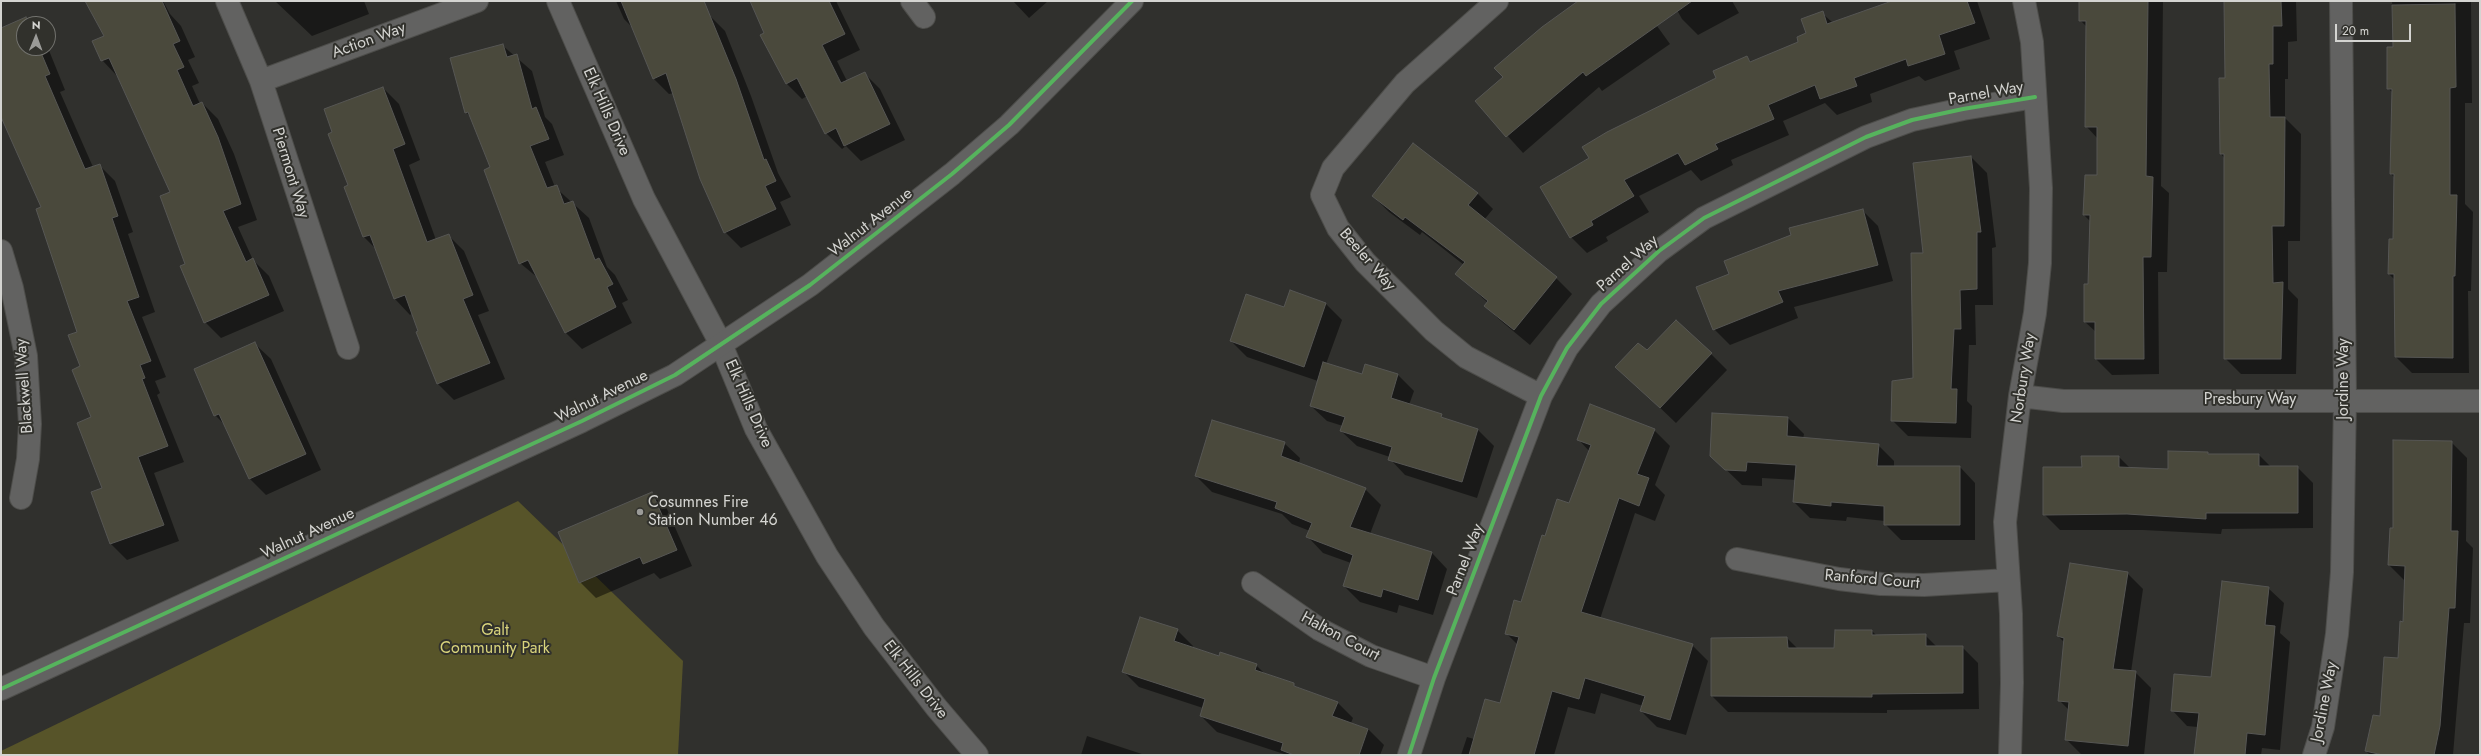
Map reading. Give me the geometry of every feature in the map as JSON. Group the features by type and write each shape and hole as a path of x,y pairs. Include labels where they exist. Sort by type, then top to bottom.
{"street":[{"name":"Piermont Way","path":"226,1 261,81 348,348"},
{"name":"Action Way","path":"261,81 477,1"},
{"name":"Elk Hills Drive","path":"558,1 644,199 721,344 756,429 827,556 874,627 936,707 977,755"},
{"name":"Walnut Avenue","path":"1,689 582,421 676,375 810,285 952,174 1009,124 1132,1"},
{"name":"Beeler Way","path":"1497,1 1405,82 1333,168 1322,195 1338,228 1365,262 1434,331 1466,357 1541,396"},
{"name":"Norbury Way","path":"2010,755 2012,683 2005,522 2020,396 2035,313 2040,263 2041,188 2032,42 2024,1"},
{"name":"Jordine Way","path":"2314,755 2323,727 2338,626 2342,572 2345,400 2341,1"},
{"name":"Parnel Way","path":"1409,755 1434,678 1541,396 1567,348 1601,304 1659,250 1704,218 1866,136 1919,119 1963,109 2035,97"},
{"name":"Blackwell Way","path":"1,251 12,288 26,356 30,424 28,459 21,498"},
{"name":"Presbury Way","path":"2020,396 2063,400 2480,401"},
{"name":"Ranford Court","path":"1737,559 1839,579 1881,584 1924,585 2008,580"},
{"name":"Halton Court","path":"1253,583 1319,629 1371,656 1434,678"}],"green space":[{"name":"Galt Community Park","path":"518,501 683,661 678,755 1,755 1,751"}],"building":[{"path":"85,1 162,1 180,41 173,44 184,67 177,70 193,106 202,102 218,137 241,204 223,211 246,262 253,258 269,295 204,323 180,266 185,264 160,196 170,192 109,58 101,61 92,41 104,36"},
{"path":"621,1 704,1 736,79 764,160 766,159 776,181 765,186 776,209 724,233 700,179 666,73 653,79"},
{"path":"750,1 829,1 845,34 822,45 841,83 865,72 890,124 844,146 836,128 825,134 797,78 786,84 760,35 764,33"},
{"path":"1578,1 1692,1 1586,76 1583,72 1506,137 1475,101 1503,77 1494,68 1542,27"},
{"path":"1892,1 1967,1 1975,23 1939,35 1945,54 1908,66 1906,59 1854,78 1857,86 1820,99 1815,85 1768,105 1774,119 1715,144 1718,149 1685,165 1678,153 1624,180 1634,196 1591,221 1593,225 1570,238 1540,187 1589,158 1582,147 1607,132 1716,78 1713,71 1747,56 1750,62 1798,42 1797,37 1806,33 1801,19 1823,11 1827,24"},
{"path":"2079,1 2148,1 2146,176 2153,177 2151,257 2143,257 2144,359 2095,359 2095,322 2084,322 2084,284 2088,284 2090,215 2083,215 2085,175 2097,175 2097,127 2085,127 2086,21 2079,21"},
{"path":"2224,1 2281,1 2282,26 2273,26 2273,64 2269,64 2270,117 2285,117 2284,226 2272,226 2273,283 2283,282 2281,359 2224,359 2224,154 2220,154 2219,78 2225,78"},
{"path":"2455,4 2456,87 2450,88 2450,195 2457,195 2455,276 2453,276 2453,358 2395,357 2394,274 2388,274 2389,239 2393,239 2394,174 2390,174 2392,89 2387,89 2387,47 2393,47 2392,5"},
{"path":"16,21 16,56 42,56 50,74 45,76 85,169 100,164 118,216 112,218 139,297 127,301 151,361 140,365 145,378 142,379 168,446 138,457 164,525 110,544 91,492 102,488 77,423 91,417 72,370 80,366 68,335 77,332 36,209 41,207 1,117 1,28"},
{"path":"503,44 507,57 517,54 532,109 536,107 549,139 530,146 547,188 557,185 564,204 573,201 595,260 599,258 613,284 607,287 616,307 565,333 528,260 519,264 484,170 490,167 468,112 465,113 450,58"},
{"path":"383,87 405,144 393,149 427,242 449,234 473,295 463,299 490,363 437,384 416,332 418,331 405,295 394,299 370,235 363,237 344,187 348,185 328,134 332,132 324,109"},
{"path":"1413,143 1478,193 1468,205 1557,277 1514,330 1484,306 1488,301 1455,274 1465,262 1405,217 1403,220 1372,196"},
{"path":"1971,156 1981,232 1977,232 1977,289 1960,290 1961,329 1954,329 1951,389 1957,389 1956,423 1891,421 1892,381 1913,378 1911,253 1923,253 1913,163"},
{"path":"1863,209 1878,265 1778,291 1783,302 1713,330 1696,287 1729,274 1724,261 1791,235 1789,228"},
{"path":"1290,290 1326,303 1304,367 1230,341 1246,294 1284,307"},
{"path":"1676,320 1712,353 1660,408 1615,367 1638,343 1647,350"},
{"path":"255,342 306,454 249,479 219,414 214,416 194,369"},
{"path":"1323,362 1362,374 1365,364 1398,374 1391,398 1442,414 1441,417 1478,429 1462,482 1388,460 1392,447 1340,431 1345,417 1310,406"},
{"path":"1590,404 1655,429 1637,474 1649,478 1639,506 1619,498 1581,612 1693,644 1670,720 1640,711 1645,696 1585,678 1579,699 1552,691 1534,755 1469,755 1485,699 1500,703 1519,637 1505,634 1514,600 1521,602 1542,535 1545,536 1557,499 1569,503 1591,445 1577,440"},
{"path":"1712,413 1788,417 1787,436 1879,444 1877,466 1960,466 1960,525 1884,525 1884,506 1831,502 1831,506 1793,502 1796,465 1747,462 1746,471 1725,470 1710,456"},
{"path":"1212,420 1285,442 1281,456 1366,488 1350,527 1432,552 1418,600 1383,589 1381,597 1343,586 1353,555 1306,537 1312,523 1275,508 1277,502 1195,476"},
{"path":"2393,440 2452,441 2451,531 2458,531 2455,608 2449,608 2440,726 2434,755 2383,755 2365,751 2373,715 2380,716 2384,657 2398,658 2400,621 2403,622 2405,566 2388,565 2390,528 2393,528"},
{"path":"2168,451 2208,452 2208,454 2259,454 2259,466 2298,466 2298,513 2206,513 2206,519 2127,514 2043,515 2043,467 2082,467 2081,456 2119,456 2119,467 2168,469"},
{"path":"652,492 677,550 643,564 640,557 579,583 558,532"},
{"path":"2070,563 2128,572 2113,669 2136,671 2128,746 2065,740 2069,702 2058,701 2064,638 2057,636"},
{"path":"2222,581 2269,587 2265,625 2275,626 2265,735 2247,733 2245,755 2194,755 2199,713 2171,711 2174,674 2211,677"},
{"path":"1140,617 1178,629 1174,641 1219,656 1220,652 1257,664 1255,670 1294,683 1294,686 1338,702 1332,716 1368,729 1359,755 1294,755 1281,750 1283,743 1200,716 1205,699 1122,672"},
{"path":"1835,630 1872,630 1872,635 1926,634 1926,646 1963,646 1963,693 1872,694 1872,697 1711,696 1711,638 1787,637 1788,648 1834,648"}],"cycle path":[{"path":"1,689 582,421 675,375 810,285 952,174 1009,125 1132,1"},
{"path":"1409,755 1434,678 1541,396 1567,348 1601,304 1659,251 1704,218 1866,137 1912,120 1963,109 2035,97"}],"place":[{"name":"Cosumnes Fire Station Number 46","path":"640,512"}]}
